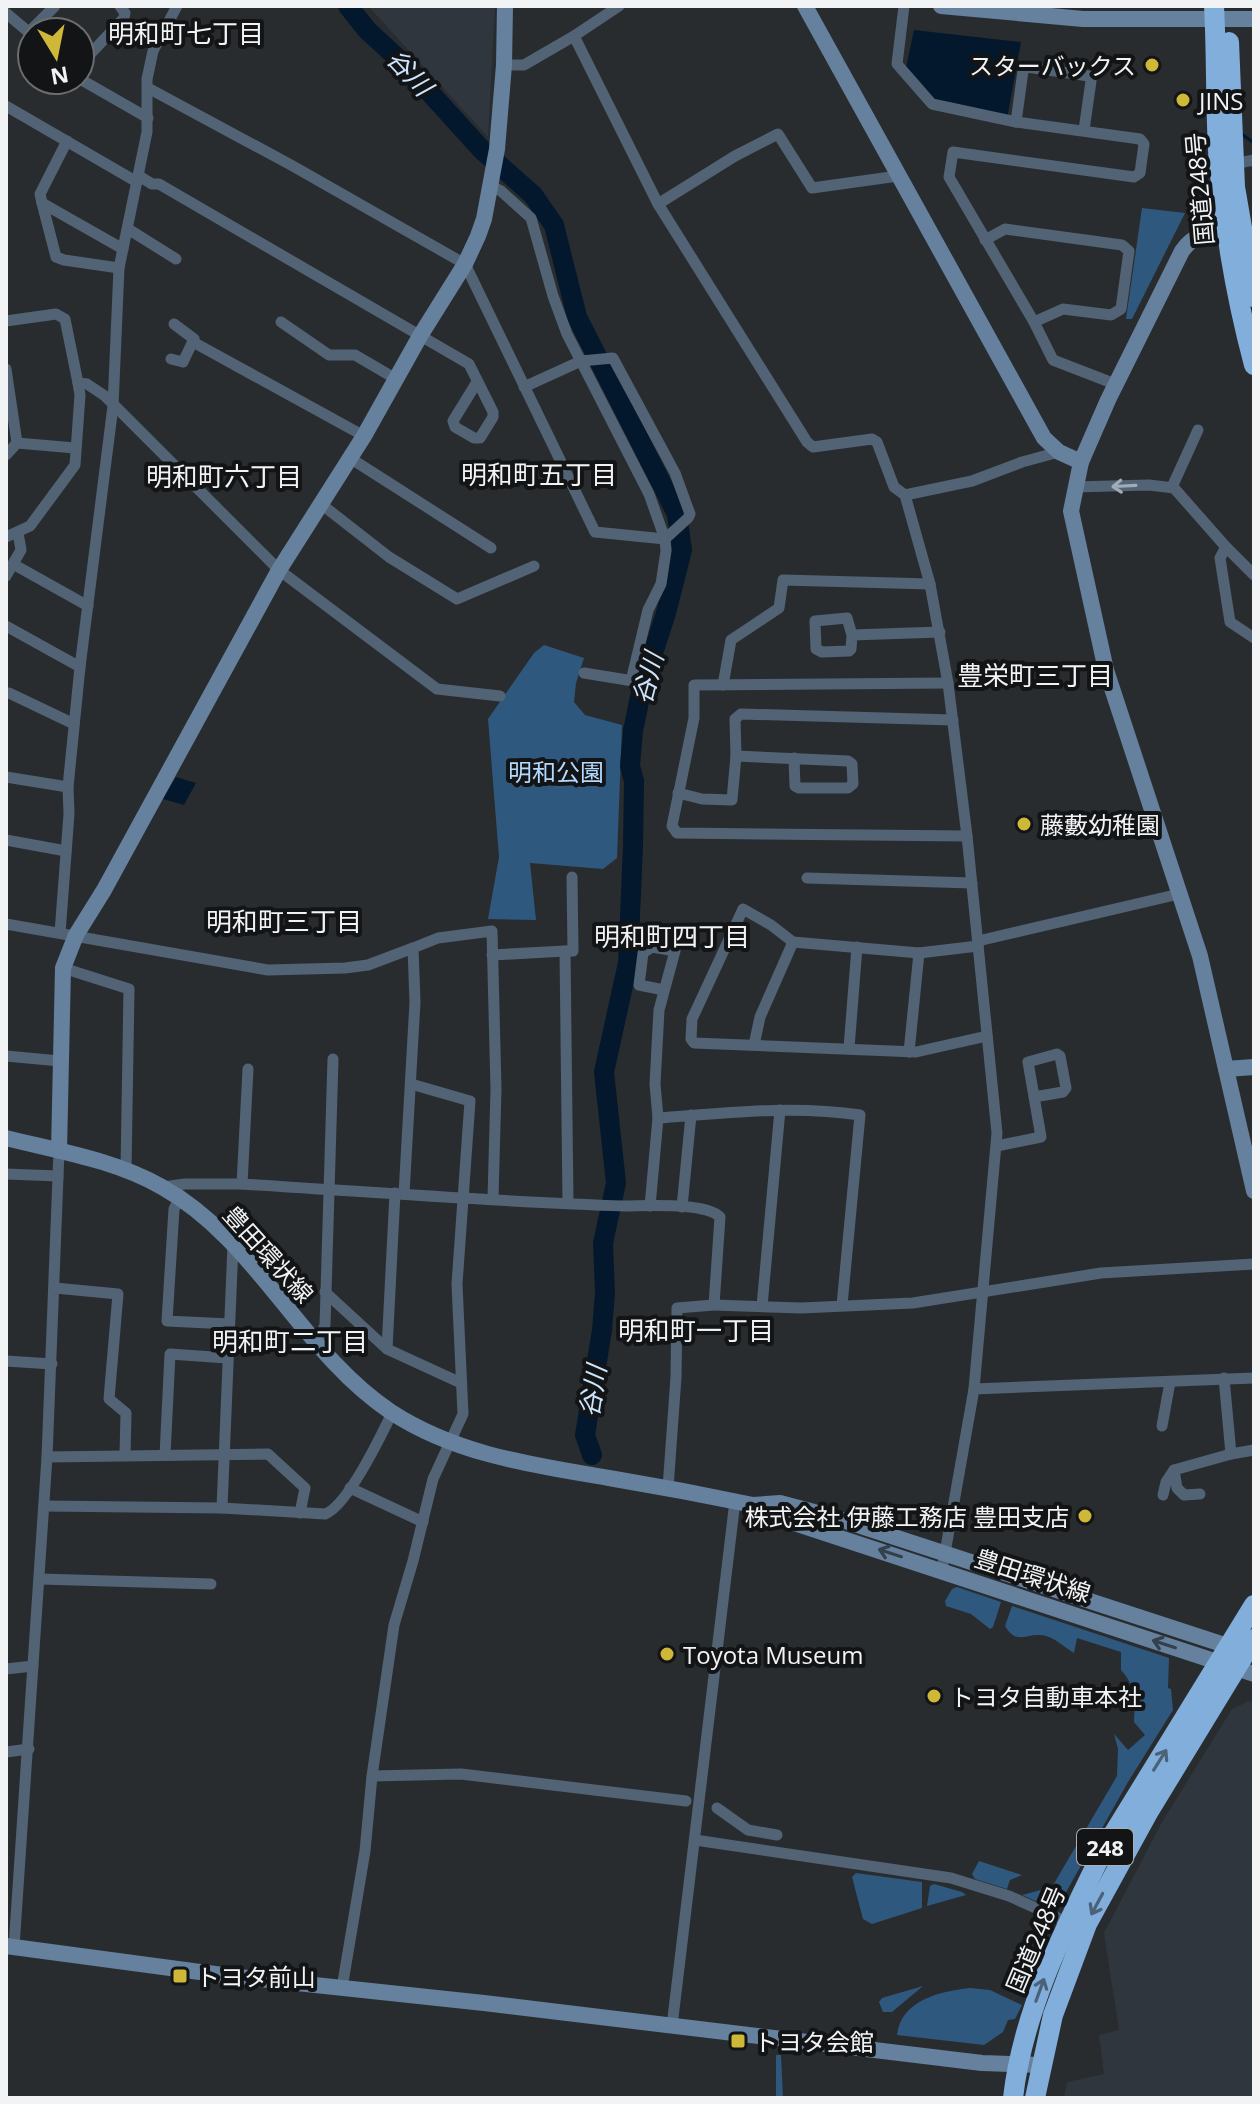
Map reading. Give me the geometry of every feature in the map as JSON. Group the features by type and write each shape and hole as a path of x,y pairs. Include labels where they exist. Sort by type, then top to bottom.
{"highway":[{"name":"国道248号","path":"1221,12 1233,98 1233,164 1240,228 1244,328 1254,365"},
{"name":"国道248号","path":"1221,12 1219,164 1240,228 1254,297"},
{"name":"国道248号","path":"1035,2098 1058,2000 1098,1902 1242,1657 1254,1605"},
{"name":"国道248号","path":"1013,2098 1018,2065 1044,1980 1104,1849 1242,1657"}],"street":[{"path":"96,48 124,18 125,13 120,6"},
{"path":"177,6 153,51 147,79 148,118 119,268 113,406 68,787 68,934 63,968 52,1364 29,1749 10,1947 672,2026 1018,2065 1041,2065"},
{"path":"68,934 279,570 364,436 465,264 484,219 492,183 504,65 505,6"},
{"path":"504,65 524,65 619,6"},
{"path":"805,6 1044,438 1059,452 1081,462"},
{"path":"904,6 897,64 932,104 1016,122 1140,139 1144,144 1140,173 1134,177 953,152 949,177 1053,360 1115,384"},
{"path":"941,6 1083,13 1221,12 1254,19"},
{"path":"574,36 658,204 807,442 813,447 872,439 877,442 894,487 905,495 930,584 948,683 967,836 997,1146 974,1389 944,1562"},
{"path":"1016,122 1023,71 1027,67 1089,76 1091,81 1084,130"},
{"path":"96,88 148,118"},
{"path":"148,88 465,264 524,387 595,532 669,536 688,518 690,514 675,473 613,358 586,360 524,387"},
{"path":"6,106 138,179 159,184 469,364 493,417 480,438 474,438 455,427 453,421 477,382"},
{"path":"658,204 735,156 778,134 812,188 898,176"},
{"path":"67,141 40,194 56,257 119,268"},
{"path":"1233,164 1254,160"},
{"path":"492,183 531,218 567,334 586,360 669,536 661,584 648,610 634,681"},
{"path":"42,203 123,249"},
{"path":"1240,228 1203,234 1190,240 1182,251 1115,384 1081,462 1071,511 1106,670 1200,956 1254,1191"},
{"path":"128,229 176,259"},
{"path":"985,240 1005,229 1122,245 1129,251 1121,309 1111,315 1063,309 1034,322"},
{"path":"6,321 56,314 65,319 80,395 75,465 30,526 12,535 21,550 6,576"},
{"path":"281,322 329,355 355,355 396,379"},
{"path":"171,359 183,362 194,339 174,324"},
{"path":"193,342 364,436"},
{"path":"6,369 17,443"},
{"path":"78,383 87,384 105,396 190,477 279,570 437,689 500,696"},
{"path":"1173,488 1198,430"},
{"path":"17,443 75,448"},
{"path":"6,455 17,443"},
{"path":"905,495 972,481 1059,452"},
{"path":"350,458 491,548"},
{"path":"1074,487 1149,485 1173,488 1254,575"},
{"path":"321,504 389,557 457,599 534,566"},
{"path":"1226,547 1220,558 1230,622 1254,638"},
{"path":"13,564 88,606"},
{"path":"723,685 731,640 779,608 783,580 930,584"},
{"path":"6,626 80,667"},
{"path":"852,635 940,632"},
{"path":"584,673 652,684"},
{"path":"948,683 694,685 694,718 672,826 677,833 967,836"},
{"path":"9,693 74,724"},
{"path":"678,793 702,799 732,800 735,719 741,714 953,720"},
{"path":"736,756 794,758 848,761 852,764 853,784 848,788 799,788 795,786 794,758"},
{"path":"6,777 68,787"},
{"path":"6,840 66,851"},
{"path":"492,955 573,951 572,877"},
{"path":"807,878 972,883"},
{"path":"987,1036 909,1052 694,1043 691,1039 692,1019 743,909 793,942 919,953 978,944 1179,894"},
{"path":"6,924 268,970 368,965 438,938 492,931 496,1089 493,1198"},
{"path":"754,1045 760,1017 793,942"},
{"path":"849,1048 857,947"},
{"path":"387,1349 411,1084 415,1002 413,948"},
{"path":"565,951 568,1203"},
{"path":"909,1052 919,953"},
{"path":"63,968 129,989 126,1170"},
{"path":"650,1206 658,1118 655,1084 659,1010 664,990"},
{"path":"6,1056 60,1061"},
{"path":"317,1342 325,1325 333,1059"},
{"path":"1226,1069 1254,1067"},
{"path":"242,1184 248,1069"},
{"path":"342,1988 365,1851 372,1776 394,1625 433,1479 463,1414 457,1284 470,1101 411,1084"},
{"path":"997,1146 1041,1137 1034,1097"},
{"path":"658,1118 825,1109 860,1115 842,1305"},
{"path":"762,1306 780,1110"},
{"path":"682,1207 691,1115"},
{"name":"豊田環状線","path":"6,1138 126,1170 180,1198 233,1245 317,1342 368,1395 392,1413 451,1444 514,1461 753,1505 780,1503 833,1517 944,1562 1242,1657"},
{"path":"6,1174 58,1176"},
{"path":"163,1187 242,1184 682,1207 716,1213 720,1217 714,1305"},
{"path":"180,1198 174,1209 167,1321 229,1324"},
{"path":"222,1508 233,1245"},
{"path":"668,1488 676,1377 677,1308 714,1305 801,1308 913,1303 1101,1273 1254,1264"},
{"path":"55,1288 118,1294 109,1399 126,1413 125,1455"},
{"path":"325,1292 387,1349 461,1383"},
{"path":"165,1455 170,1354 227,1358"},
{"path":"6,1361 52,1364"},
{"path":"1224,1378 1231,1454"},
{"path":"974,1389 1254,1378"},
{"path":"1162,1426 1170,1382"},
{"path":"44,1506 222,1508 325,1514 335,1511 392,1413"},
{"path":"1163,1495 1166,1482 1174,1470 1254,1450"},
{"path":"47,1457 268,1454 305,1488 300,1513"},
{"path":"1174,1470 1177,1488 1184,1495 1200,1494"},
{"path":"350,1488 423,1522"},
{"path":"672,2026 735,1501"},
{"path":"40,1579 211,1584"},
{"path":"6,1669 33,1666"},
{"path":"6,1752 29,1749"},
{"path":"372,1776 461,1774 686,1801"},
{"path":"717,1808 748,1830 777,1835"},
{"path":"695,1840 951,1878 1009,1896 1069,1923"}],"shaded area":[{"path":"495,6 488,137 370,8"},
{"path":"914,30 1021,42 1007,119 937,104 906,68"},
{"path":"176,777 196,783 184,805 163,799"},
{"path":"1249,1701 1254,1703 1254,2098 1064,2098 1067,2082 1104,2074 1099,2035 1119,2030 1104,1933 1161,1824 1232,1709"}],"green space":[{"path":"1142,208 1185,213 1132,319 1126,319"},
{"name":"明和公園","path":"544,645 584,658 574,702 585,715 622,725 617,858 603,869 530,863 536,920 488,919 499,857 488,719 534,653"},
{"path":"957,1587 1001,1602 993,1627 990,1629 971,1614 946,1606 945,1601 952,1589"},
{"path":"1012,1606 1169,1658 1168,1688 1171,1689 1173,1710 1128,1782 1056,1910 1022,1895 1052,1887 1117,1776 1118,1749 1114,1734 1128,1750 1145,1735 1134,1722 1134,1694 1121,1670 1121,1652 1077,1638 1074,1653 1044,1636 1017,1637 1005,1626"},
{"path":"979,1861 1022,1875 1010,1880 1007,1889 975,1879 972,1874"},
{"path":"856,1873 922,1882 922,1908 872,1924 863,1919 852,1877"},
{"path":"934,1884 966,1895 927,1906 930,1886"},
{"path":"923,1986 892,2012 883,2012 879,2002 882,1998"},
{"path":"970,1988 990,1990 1022,2005 1015,2019 1008,2020 1003,2032 984,2045 897,2035 900,2023 914,2006 935,1995"},
{"path":"776,2055 781,2055 783,2098 776,2098"}],"waterway":[{"name":"谷川","path":"348,6 367,30 404,64 482,150 533,195 554,225 577,317 677,514 682,550 642,687 633,731 630,766 634,781 633,846 628,963 604,1072 616,1183 603,1243 605,1293 602,1330 585,1435 592,1455"},
{"path":"1243,135 1254,143"}],"place":[{"name":"スターバックス","path":"1152,65"},
{"name":"JINS","path":"1183,100"},
{"name":"藤藪幼稚園","path":"1024,824"},
{"name":"株式会社 伊藤工務店 豊田支店","path":"1085,1516"},
{"name":"Toyota Museum","path":"667,1654"},
{"name":"トヨタ自動車本社","path":"934,1696"},
{"name":"トヨタ前山","path":"180,1976"},
{"name":"トヨタ会館","path":"738,2041"}],"district":[{"name":"明和町七丁目","path":"186,33"},
{"name":"明和町五丁目","path":"539,474"},
{"name":"明和町六丁目","path":"224,476"},
{"name":"豊栄町三丁目","path":"1035,675"},
{"name":"明和町三丁目","path":"284,921"},
{"name":"明和町四丁目","path":"672,936"},
{"name":"明和町一丁目","path":"696,1330"},
{"name":"明和町二丁目","path":"290,1341"}]}
